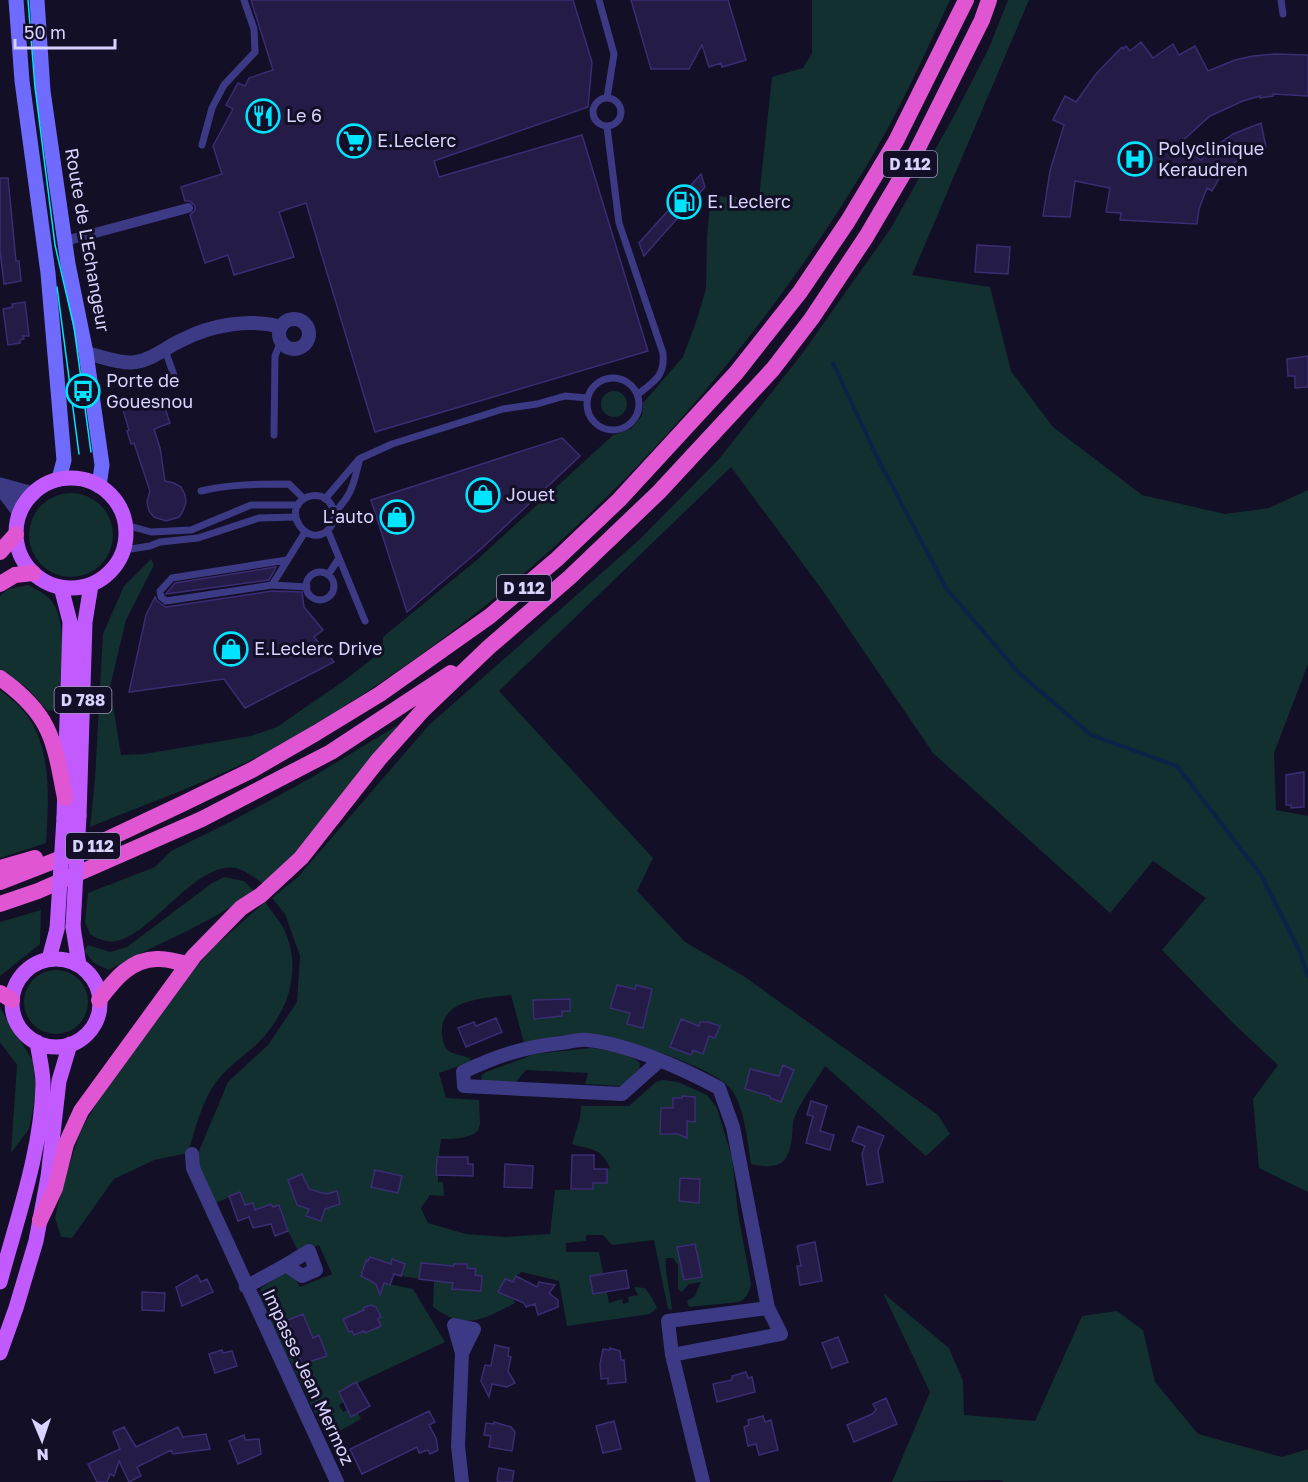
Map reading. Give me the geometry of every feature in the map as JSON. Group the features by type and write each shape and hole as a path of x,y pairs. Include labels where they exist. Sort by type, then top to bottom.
{"highway":[{"name":"D 112","path":"0,882 95,845 252,770 380,694 490,616 557,559 619,500 736,374 800,292 848,220 896,141 966,0"},
{"name":"D 112","path":"0,904 38,891 202,819 331,752 489,647 570,577 659,492 773,369 812,318 879,216 915,154 990,0"},
{"path":"0,552 16,534"},
{"path":"0,584 15,575 33,573"},
{"path":"40,1220 55,1188 66,1144 81,1111 188,964 220,928 261,895 301,858 379,759 423,710 489,647"},
{"path":"0,678 22,694 44,720 56,750 65,798"},
{"path":"0,868 37,857 182,804"},
{"path":"99,1000 120,975 133,965 147,960 161,959 188,964"}],"main road":[{"path":"16,0 22,81 48,273 64,460 59,479"},
{"name":"Route de L'Echangeur","path":"37,0 43,91 102,465 99,486"},
{"path":"59,479 87,480 99,486 112,496 121,509 126,525 124,550 117,564 91,585 76,588 61,587 46,582 33,573 21,555 16,534 20,513 33,494 59,479"},
{"name":"D 788","path":"65,928 85,622 91,585"},
{"name":"D 788","path":"61,587 70,622 65,798 71,817"},
{"path":"49,959 65,928"},
{"path":"65,928 79,965"},
{"path":"49,959 69,961 79,965 95,984 99,1000 97,1019 92,1027 86,1034 70,1044 53,1046 30,1038 18,1025 6,996 29,968 49,959"},
{"path":"0,1282 26,1190 38,1131 43,1082 37,1042"},
{"path":"0,1353 36,1241 48,1177 59,1081 70,1044"}],"street":[{"path":"65,241 188,208"},
{"path":"86,353 135,363 158,355 181,340 206,329 265,322 281,334"},
{"path":"0,486 33,494"},
{"path":"0,486 20,513"},
{"path":"659,1061 622,1094 464,1086 463,1072 491,1059 530,1046 586,1040 623,1047 696,1075 719,1088 734,1127 768,1308 781,1334 672,1355"},
{"name":"Impasse Jean Mermoz","path":"192,1154 193,1168 337,1482"},
{"name":"Impasse Jean Mermoz","path":"246,1287 286,1265"},
{"path":"703,1482 672,1355 668,1321 768,1308"},
{"path":"462,1353 458,1446 462,1482"}],"lane":[{"path":"202,145 212,108 224,85 255,52 254,29 244,0"},
{"path":"599,0 614,54 608,98"},
{"path":"1281,0 1283,14"},
{"path":"608,98 617,101 622,115 617,123 607,127 602,126 595,119 593,110 598,101 608,98"},
{"path":"607,127 620,223 663,353 664,365 659,377 638,394"},
{"path":"274,435 275,356 281,334"},
{"path":"165,350 176,381"},
{"path":"608,378 622,379 635,387 638,394 640,409 633,422 627,427 604,429 592,420 587,398 594,385 608,378"},
{"path":"326,498 359,459 392,444 503,409 537,404 565,396 587,398"},
{"path":"335,514 326,498 314,496 304,499 298,505 295,517 304,532 316,535 328,531 335,514 349,495 359,459"},
{"path":"201,491 216,488 289,484 304,499"},
{"path":"126,525 151,532 191,530 251,505 298,505"},
{"path":"124,550 160,542 198,538 259,518 295,517"},
{"path":"328,531 365,621"},
{"path":"272,585 304,532"},
{"path":"328,574 339,558"},
{"path":"287,560 172,578 160,591 161,597 166,601 272,585 307,587"},
{"path":"315,573 328,574 334,586 327,598 313,598 307,587 309,579 315,573"}],"green space":[{"path":"812,0 950,0 899,108 864,170 807,258 745,342 678,422 607,497 531,567 451,632 366,692 254,758 90,827 103,634 124,586 151,559 154,565 126,620 110,687 121,755 144,754 251,736 277,727 345,680 383,650 383,637 478,559 613,435 631,429 642,416 643,403 683,357 697,319 706,289 707,236 711,196 759,198 772,77 803,68 812,53"},
{"path":"1008,0 1029,0 912,275 990,287 1011,371 1053,427 1142,495 1225,514 1269,508 1308,490 1308,664 1274,753 1276,810 1308,816 1308,1192 1259,1168 1253,1099 1278,1065 1233,1023 1162,950 1206,898 1153,861 1110,913 933,753 823,591 731,467 499,691 653,858 637,891 685,942 745,977 938,1115 950,1134 926,1156 825,1066 796,1113 790,1146 785,1159 775,1165 751,1164 745,1125 739,1105 731,1089 721,1080 686,1062 641,1046 601,1036 571,1035 524,1043 511,995 466,1002 448,1014 443,1022 442,1034 447,1050 470,1058 470,1062 439,1073 446,1098 479,1100 480,1124 478,1131 469,1136 441,1139 437,1157 437,1174 438,1182 443,1182 444,1196 430,1195 421,1208 428,1223 466,1234 506,1237 550,1234 555,1190 593,1189 593,1183 607,1183 607,1169 610,1168 603,1156 595,1150 572,1144 581,1106 629,1106 656,1082 663,1080 678,1082 707,1095 717,1108 732,1158 738,1213 751,1284 746,1297 739,1302 689,1307 687,1301 695,1296 701,1282 689,1284 682,1292 678,1289 678,1265 673,1258 666,1258 672,1310 668,1309 654,1240 612,1245 603,1235 586,1235 586,1241 566,1243 566,1252 599,1252 609,1303 622,1299 623,1304 629,1302 628,1297 638,1295 634,1287 645,1288 657,1308 650,1314 567,1326 559,1281 522,1272 513,1282 505,1279 499,1291 513,1298 515,1303 483,1318 465,1321 455,1319 433,1307 434,1281 401,1276 405,1264 393,1260 391,1264 370,1257 368,1261 366,1260 361,1276 376,1284 384,1283 413,1289 445,1342 339,1392 344,1402 339,1405 343,1412 347,1410 351,1417 358,1413 361,1419 327,1438 259,1298 261,1288 284,1273 291,1272 300,1287 332,1274 319,1245 299,1253 288,1231 280,1205 256,1211 253,1203 245,1205 240,1192 216,1203 196,1163 228,1082 268,1045 297,1002 300,956 285,914 272,898 297,878 429,725 639,540 719,459 802,354 891,228 989,48"},
{"path":"614,391 623,395 627,404 623,413 614,417 605,413 601,404 605,395"},
{"path":"63,493 79,493 95,500 106,511 113,527 110,551 101,565 79,577 63,577 47,570 36,559 29,543 29,527 36,511 47,500"},
{"path":"29,585 49,598 56,608 60,621 62,651 57,710 48,711 27,688 0,670 0,596 8,589"},
{"path":"0,690 18,705 38,734 46,770 48,808 46,843 0,858"},
{"path":"398,725 312,838 265,885 240,869 221,869 206,875 191,886 130,936 109,941 90,934 85,922 88,893 155,867 171,851 309,779"},
{"path":"224,877 244,881 254,891 201,924 109,970 94,963 84,951 88,945 110,952 127,947 212,883"},
{"path":"265,902 284,929 290,944 292,960 289,990 277,1018 258,1043 227,1070 212,1088 201,1111 188,1153 154,1160 114,1179 72,1238 61,1237 55,1218 63,1184 81,1130 100,1098 192,971 215,946"},
{"path":"41,910 40,944 0,976 0,922"},
{"path":"50,970 62,970 79,979 86,990 88,1002 86,1014 79,1025 62,1034 50,1034 38,1029 29,1020 24,1008 24,996 29,984 38,975"},
{"path":"0,1008 33,1061 36,1093 29,1129 11,1153 17,1065 0,1042"},
{"path":"591,1048 617,1052 635,1059 640,1063 639,1072 620,1086 585,1084 588,1073 526,1070 515,1083 482,1081 481,1076 486,1072 535,1054"},
{"path":"883,1293 949,1348 963,1381 964,1415 1035,1421 1082,1316 1117,1311 1143,1330 1155,1382 1198,1434 1282,1457 1308,1449 1308,1482 1004,1482 1000,1480 892,1482 930,1392"}],"building":[{"path":"251,0 573,0 592,62 588,107 434,161 439,177 582,135 648,351 375,432 306,203 279,212 294,257 234,275 228,255 205,263 190,215 195,210 195,206 190,201 185,201 181,187 222,174 213,146 233,109 226,105 238,83 245,86 249,78 273,70"},
{"path":"631,0 728,0 746,60 722,67 721,63 709,67 702,45 689,69 651,69"},
{"path":"1141,42 1153,58 1173,44 1179,55 1195,46 1208,71 1235,60 1253,56 1308,55 1308,96 1273,94 1273,96 1260,98 1260,96 1243,101 1210,116 1179,144 1201,160 1214,147 1233,134 1261,123 1266,147 1240,158 1221,175 1212,191 1207,188 1199,209 1197,224 1120,220 1121,213 1106,212 1110,188 1075,181 1070,217 1043,216 1050,171 1064,125 1053,120 1065,96 1076,102 1096,74 1122,47 1123,49 1126,46 1130,51"},
{"name":"E. Leclerc","path":"701,174 705,187 644,256 639,243"},
{"path":"0,178 8,178 16,261 19,261 21,281 4,284 0,250"},
{"path":"977,245 1010,247 1008,274 975,272"},
{"path":"25,302 29,336 23,336 24,339 20,340 20,343 8,345 3,309 13,307 12,304"},
{"path":"1308,356 1308,387 1295,388 1295,376 1288,376 1287,359"},
{"path":"161,396 170,423 154,429 160,448 165,481 181,487 186,502 179,517 166,521 154,517 149,511 147,502 150,491 134,443 131,444 123,410"},
{"path":"562,438 580,456 482,548 407,612 371,500"},
{"path":"276,567 269,580 166,594 175,583"},
{"name":"E.Leclerc Drive","path":"272,591 302,592 304,607 323,630 314,637 334,662 245,708 224,679 129,692 146,615 155,597 166,607"},
{"path":"1304,772 1304,807 1291,808 1291,805 1286,805 1286,775"},
{"path":"617,985 635,989 636,985 652,989 643,1028 627,1024 630,1013 610,1008"},
{"path":"570,999 570,1011 562,1011 562,1016 534,1019 533,1000"},
{"path":"496,1018 502,1032 466,1047 458,1028 474,1022 476,1026"},
{"path":"681,1019 699,1026 700,1022 708,1022 720,1026 715,1038 709,1036 703,1054 693,1050 691,1055 670,1047"},
{"path":"783,1065 794,1070 781,1102 770,1096 745,1089 750,1069 779,1076"},
{"path":"682,1096 695,1097 695,1122 687,1121 687,1138 678,1134 660,1134 661,1108 673,1108 673,1098 682,1098"},
{"path":"811,1101 827,1106 820,1131 834,1135 830,1150 806,1143 813,1116 807,1115"},
{"path":"858,1126 884,1136 878,1151 883,1182 867,1185 862,1154 865,1146 852,1141"},
{"path":"572,1155 594,1155 594,1169 607,1169 607,1183 593,1183 593,1189 571,1189"},
{"path":"437,1157 468,1157 468,1164 473,1164 473,1176 436,1175"},
{"path":"505,1164 533,1166 532,1188 504,1187"},
{"path":"375,1170 402,1176 398,1193 371,1187"},
{"path":"302,1174 309,1189 326,1194 337,1191 340,1204 325,1209 321,1221 306,1216 309,1209 297,1205 288,1180"},
{"path":"680,1178 700,1179 699,1203 679,1201"},
{"path":"240,1192 245,1205 253,1203 255,1210 271,1204 273,1207 279,1205 288,1231 275,1236 271,1224 253,1228 249,1217 238,1221 229,1196"},
{"path":"815,1242 822,1281 800,1285 797,1266 801,1266 797,1246"},
{"path":"695,1244 702,1277 684,1280 677,1247"},
{"path":"370,1257 391,1264 392,1259 405,1264 401,1276 394,1274 390,1285 384,1283 380,1295 376,1284 361,1276 366,1260 368,1261"},
{"path":"421,1263 454,1266 454,1264 467,1264 467,1268 476,1269 475,1275 482,1276 481,1291 452,1289 453,1283 419,1279"},
{"path":"626,1270 629,1288 593,1294 590,1276"},
{"path":"197,1275 201,1282 207,1279 213,1292 182,1306 176,1287"},
{"path":"516,1276 537,1287 539,1282 555,1285 549,1293 558,1300 558,1307 538,1315 535,1304 526,1307 524,1303 498,1292 505,1279 513,1282"},
{"path":"142,1292 165,1293 164,1311 142,1310"},
{"path":"371,1305 376,1307 381,1317 378,1319 381,1326 365,1333 364,1331 354,1335 352,1331 349,1332 343,1319"},
{"path":"303,1314 313,1338 319,1335 327,1356 302,1364 288,1329 291,1327 288,1320"},
{"path":"838,1337 848,1362 832,1368 822,1343"},
{"path":"495,1345 509,1348 508,1356 511,1357 508,1371 515,1383 507,1387 492,1384 489,1397 481,1381 485,1365 491,1366"},
{"path":"610,1348 620,1351 621,1360 624,1360 626,1382 608,1384 608,1378 601,1379 600,1364 603,1349 610,1350"},
{"path":"222,1350 223,1353 232,1351 237,1366 215,1373 209,1354"},
{"path":"746,1372 748,1378 752,1377 755,1392 717,1402 713,1384 732,1380 732,1376"},
{"path":"356,1382 370,1406 351,1417 339,1392"},
{"path":"886,1398 897,1424 854,1442 847,1425 872,1414 876,1410 873,1404"},
{"path":"429,1411 435,1422 429,1425 436,1438 438,1450 430,1454 428,1450 419,1453 417,1447 362,1474 350,1449"},
{"path":"763,1416 765,1422 771,1420 778,1450 759,1455 756,1444 748,1446 744,1427 749,1425 748,1420"},
{"path":"614,1421 621,1449 603,1453 596,1426"},
{"path":"494,1422 511,1427 515,1432 512,1451 489,1447 491,1436 484,1435 486,1423 494,1424"},
{"path":"124,1427 136,1447 178,1427 183,1437 206,1434 210,1449 173,1454 171,1450 137,1467 141,1476 129,1482 119,1461 114,1476 110,1474 107,1482 97,1482 88,1464 120,1449 113,1432"},
{"path":"244,1435 245,1440 259,1439 261,1454 238,1464 229,1441"},
{"path":"499,1468 514,1471 512,1482 498,1482"}],"waterway":[{"path":"833,363 877,457 946,588 1019,673 1091,735 1177,766 1261,875 1299,950 1308,976"}],"tram line":[{"path":"28,0 35,87 55,245 74,327 91,452"},
{"path":"57,287 79,454"}],"place":[{"name":"Le 6","path":"263,116"},
{"name":"E.Leclerc","path":"354,141"},
{"name":"Polyclinique Keraudren","path":"1135,159"},
{"name":"E. Leclerc","path":"684,202"},
{"name":"Porte de Gouesnou","path":"83,391"},
{"name":"Jouet","path":"483,495"},
{"name":"L'auto","path":"397,517"},
{"name":"E.Leclerc Drive","path":"231,649"}]}
